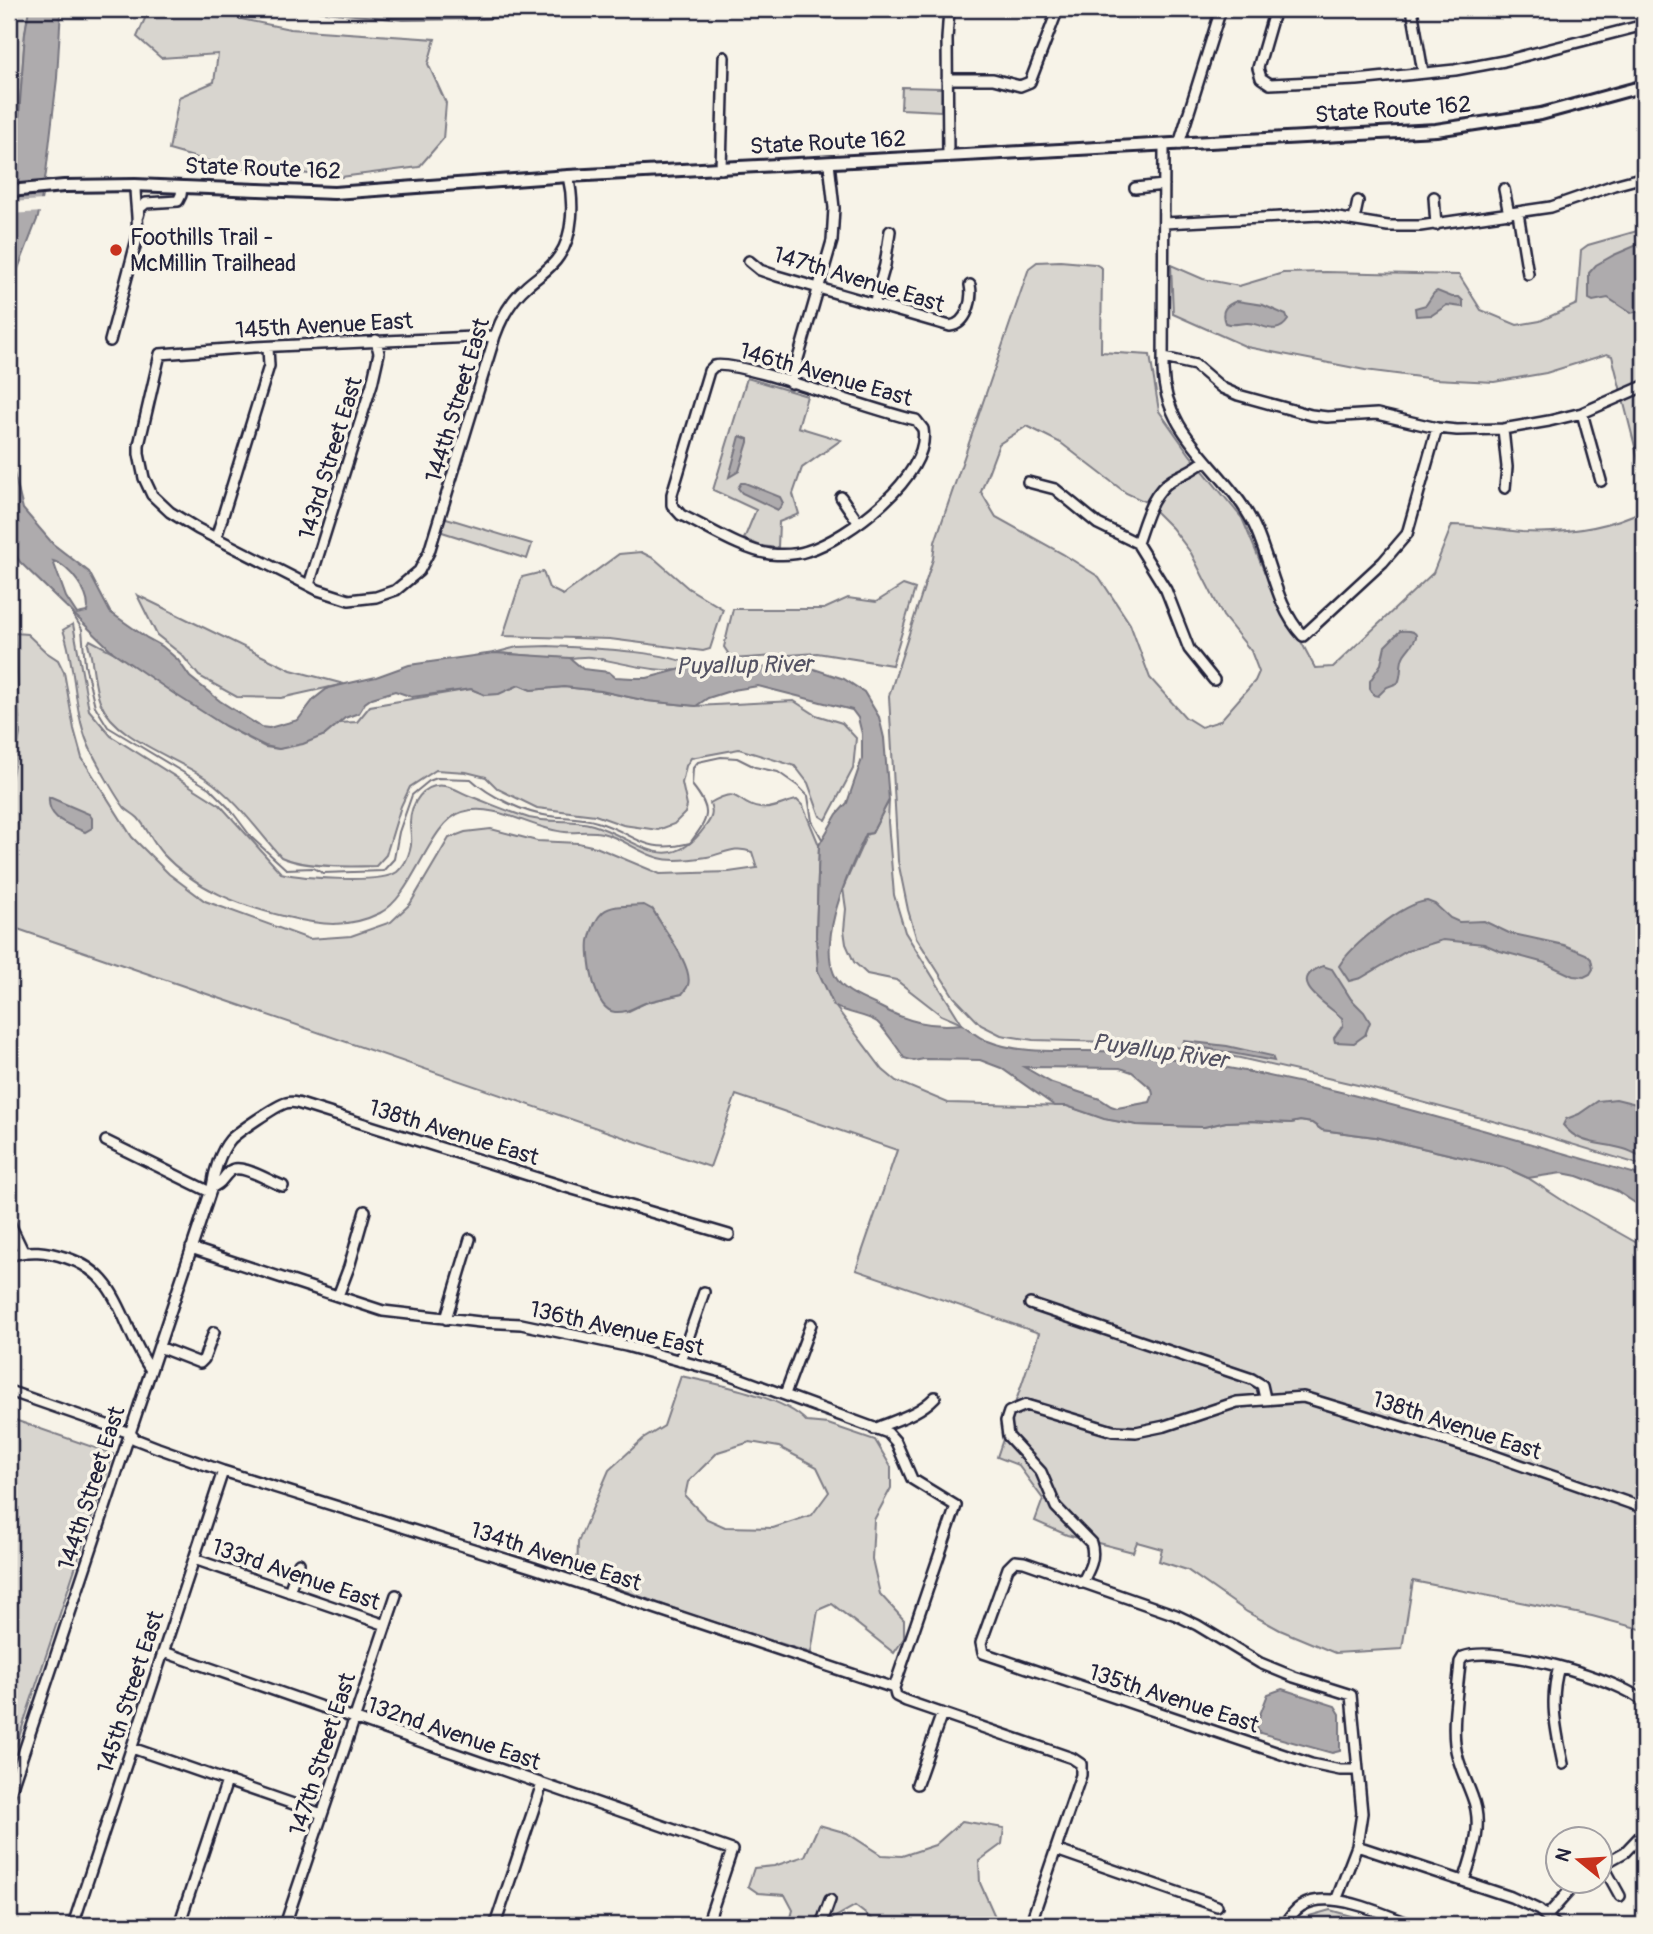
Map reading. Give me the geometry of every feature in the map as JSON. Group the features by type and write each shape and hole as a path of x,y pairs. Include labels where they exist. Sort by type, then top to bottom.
{"main road":[{"name":"State Route 162","path":"9,191 64,186 135,185 334,193 568,176 1164,145 1462,126 1541,114 1644,86"}],"street":[{"path":"948,156 949,9"},
{"path":"947,79 993,79 1024,85 1033,78 1058,9"},
{"path":"1179,144 1221,9"},
{"path":"1275,9 1258,68 1261,78 1270,84 1357,80 1455,70 1504,61 1644,24"},
{"path":"1412,9 1423,72"},
{"path":"722,169 724,57"},
{"path":"1164,145 1164,393 1173,416 1232,491 1254,525 1287,611 1303,635 1383,562 1407,534 1437,428"},
{"path":"792,383 831,250 834,208 829,163"},
{"name":"144th Street East","path":"309,585 326,594 349,600 386,595 413,578 429,552 495,336 511,303 554,263 565,245 571,214 568,176"},
{"path":"1165,223 1313,215 1398,227 1436,225 1551,207 1644,177"},
{"path":"135,185 135,214 138,218"},
{"path":"1135,188 1164,185"},
{"path":"110,341 135,250 140,208 146,203 178,201 181,187"},
{"path":"1504,188 1528,274"},
{"path":"1434,197 1436,225"},
{"path":"1354,220 1358,201"},
{"path":"874,304 885,265 890,231"},
{"name":"147th Avenue East","path":"750,261 760,270 950,326 959,324 965,316 971,295 970,285"},
{"name":"145th Avenue East","path":"216,538 170,512 152,495 145,478 139,445 160,355 171,352 376,340 495,336"},
{"name":"143rd Street East","path":"309,585 372,384 378,362 376,340"},
{"path":"268,347 269,366 216,538 309,585"},
{"path":"1164,358 1195,365 1222,387 1238,395 1306,414 1326,417 1377,414 1437,428 1471,431 1503,429 1582,413 1644,386"},
{"name":"146th Avenue East","path":"712,362 792,383 916,420 928,426 917,458 900,486 881,507 834,539 801,553 768,554 669,507 712,362"},
{"path":"1582,413 1601,481"},
{"path":"1503,429 1507,467 1504,488"},
{"path":"1137,543 1153,502 1164,486 1195,469 1205,460"},
{"path":"1028,482 1055,489 1098,524 1137,543 1166,590 1189,649 1214,680"},
{"path":"841,497 858,522"},
{"name":"138th Avenue East","path":"211,1190 222,1153 231,1139 274,1108 288,1102 305,1104 553,1183 729,1235"},
{"path":"106,1141 211,1190 220,1184 230,1171 237,1168 283,1186"},
{"name":"144th Street East","path":"9,1796 211,1190"},
{"path":"338,1296 365,1212"},
{"path":"9,1222 23,1251"},
{"path":"446,1319 470,1239"},
{"name":"136th Avenue East","path":"191,1248 383,1311 543,1327 726,1373 888,1433 894,1438 912,1479 956,1506 894,1688"},
{"path":"9,1256 23,1251 56,1254 82,1264 100,1276 114,1296 151,1370"},
{"path":"680,1361 704,1292"},
{"path":"1030,1304 1252,1379 1262,1385 1265,1398"},
{"path":"785,1394 811,1324"},
{"path":"159,1347 200,1363 214,1332"},
{"name":"134th Avenue East","path":"9,1391 130,1433 135,1439 223,1471 534,1567 894,1688 898,1698 1077,1760 1082,1767 1056,1850"},
{"name":"138th Avenue East","path":"1082,1583 1090,1569 1093,1549 1091,1543 1056,1507 1041,1472 1008,1436 1006,1421 1009,1412 1026,1405 1114,1431 1136,1432 1164,1426 1237,1402 1293,1396 1330,1403 1475,1449 1635,1505"},
{"path":"874,1429 911,1415 926,1407 935,1397"},
{"name":"145th Street East","path":"73,1925 223,1471"},
{"name":"133rd Avenue East","path":"194,1559 386,1625"},
{"name":"135th Avenue East","path":"1082,1583 1016,1561 1008,1568 981,1643 982,1652 1311,1764 1340,1770 1357,1770"},
{"path":"289,1592 299,1563"},
{"path":"1082,1583 1176,1615 1260,1663 1352,1695 1357,1770 1363,1804 1357,1846 1337,1898"},
{"name":"147th Street East","path":"285,1925 396,1595"},
{"name":"132nd Avenue East","path":"164,1652 732,1850 707,1925"},
{"path":"1464,1881 1474,1852 1478,1827 1477,1812 1458,1763 1454,1742 1462,1657 1471,1654 1502,1656 1559,1667 1612,1682 1630,1690 1644,1702"},
{"path":"1559,1667 1553,1710 1563,1764"},
{"path":"917,1784 942,1713"},
{"path":"132,1748 322,1814"},
{"path":"179,1925 227,1781"},
{"path":"495,1925 542,1784"},
{"path":"1614,1859 1625,1852 1644,1832"},
{"path":"1357,1846 1525,1902 1556,1925"},
{"path":"1030,1925 1056,1850 1217,1906"},
{"path":"1614,1886 1620,1896"},
{"path":"1547,1916 1564,1896"},
{"path":"1286,1925 1292,1914 1303,1905 1337,1898 1412,1925"},
{"path":"821,1925 830,1900"}],"shaded area":[{"path":"9,9 29,9 15,172 9,177"},
{"path":"29,9 61,9 57,78 38,217 9,292 9,212"},
{"path":"149,9 192,9 290,29 435,39 428,64 446,103 443,139 419,167 341,177 225,166 169,150 179,97 214,82 218,54 161,58 137,37"},
{"path":"314,9 714,9 403,20"},
{"path":"781,9 857,9 831,18 789,14"},
{"path":"902,87 942,88 941,111 901,109"},
{"path":"1644,229 1644,482 1612,356 1607,354 1546,373 1494,382 1435,379 1365,370 1247,347 1173,314 1171,265 1203,279 1239,286 1283,273 1459,275 1481,310 1517,325 1540,321 1577,304 1581,250 1588,245"},
{"path":"1644,242 1644,310 1631,313 1608,298 1593,301 1589,299 1589,273 1596,265"},
{"path":"1037,262 1095,264 1102,268 1101,352 1150,355 1159,411 1190,455 1242,518 1265,573 1315,668 1333,667 1433,573 1452,525 1522,532 1553,532 1600,525 1644,510 1644,1166 1515,1127 1362,1086 1240,1058 1184,1048 1111,1042 1033,1040 1001,1035 981,1025 954,997 916,937 908,910 898,861 889,696 933,559 935,542 1029,268","holes":["1027,426 1061,443 1126,493 1146,502 1172,528 1191,553 1223,616 1251,651 1259,672 1255,681 1220,721 1201,727 1185,717 1150,678 1130,624 1099,577 996,517 981,492 999,444"]},
{"path":"1437,291 1459,297 1463,301 1463,307 1447,305 1432,315 1416,316 1415,308 1426,305"},
{"path":"1237,301 1263,305 1286,315 1288,320 1274,329 1247,323 1225,323 1225,309"},
{"path":"747,378 807,396 798,427 841,440 802,468 793,494 799,514 779,522 778,548 761,546 744,539 756,510 713,490"},
{"path":"740,436 748,439 748,442 739,471 729,477"},
{"path":"9,453 23,509 53,544 89,572 110,612 162,646 178,660 190,677 220,701 261,727 269,728 298,720 314,699 328,688 376,677 409,665 494,653 570,658 583,669 609,672 615,677 647,678 693,666 808,667 844,679 864,692 879,717 884,738 889,800 872,833 866,834 850,868 835,913 830,957 835,975 850,992 909,1020 940,1025 962,1024 981,1038 1003,1046 1036,1050 1120,1052 1186,1061 1316,1086 1445,1119 1636,1174 1644,1184 1644,1209 1617,1191 1577,1176 1562,1173 1528,1178 1504,1167 1375,1137 1322,1130 1312,1123 1300,1121 1226,1122 1204,1127 1137,1125 1104,1119 1067,1106 1055,1106 1001,1068 980,1060 914,1061 904,1058 877,1022 834,1006 818,971 816,935 819,845 837,814 847,803 862,759 862,734 858,718 852,710 758,686 708,698 696,706 564,687 531,690 519,685 499,694 485,695 471,689 412,697 395,691 372,698 359,713 345,718 325,735 303,744 279,749 265,746 225,726 113,652 20,562 9,544","holes":["53,561 66,568 83,589 88,605 87,612 77,614 66,597","1024,1067 1120,1068 1132,1072 1152,1089 1153,1095 1150,1102 1117,1108 1100,1099 1052,1083"]},
{"path":"741,483 780,497 783,503 778,510 742,493 738,488"},
{"path":"443,517 532,544 527,559 439,531"},
{"path":"641,552 655,559 688,588 723,609 710,649 703,651 610,639 503,636 522,577 543,572 549,588 563,595 619,554"},
{"path":"903,585 915,589 892,665 817,653 732,659 724,647 733,609 824,609 848,598 876,602"},
{"path":"137,595 291,670 344,684 281,698 237,697 199,676 182,655 157,635"},
{"path":"73,624 89,710 111,736 220,805 281,873 358,879 388,876 397,872 410,850 410,823 416,802 425,791 437,786 451,788 529,818 593,825 638,845 665,853 678,850 691,842 710,819 710,803 727,795 733,795 752,806 765,808 797,800 803,806 819,845 816,935 819,971 835,1006 883,1070 896,1081 948,1103 1067,1106 1106,1119 1137,1125 1204,1127 1226,1122 1251,1121 1312,1123 1322,1130 1375,1137 1504,1167 1528,1178 1644,1247 1644,1630 1592,1616 1413,1581 1402,1649 1335,1653 1280,1630 1247,1612 1187,1570 1159,1561 1162,1549 1137,1542 1133,1552 1067,1535 1035,1521 1043,1499 1018,1465 997,1457 1039,1333 856,1270 897,1150 736,1095 710,1167 9,926 9,791 20,734 15,633 27,634 58,660 64,672 82,758 132,837 169,874 205,901 309,939 351,936 391,922 410,904 449,838 465,832 491,829 537,841 578,843 596,847 660,874 729,872 757,868 752,852 746,850 734,850 696,859 664,859 602,833 552,830 501,813 475,810 462,812 450,819 440,830 403,891 380,913 357,922 334,924 269,913 219,894 189,877 158,849 138,818 121,803 95,758 83,730 63,630","holes":["653,910 665,931 682,994 647,1002 627,1012"]},
{"path":"1400,631 1409,631 1416,636 1403,658 1398,683 1387,687 1378,696 1374,695 1370,689 1370,681 1381,664 1385,646"},
{"path":"90,640 113,652 225,726 265,747 279,749 325,735 339,723 357,722 370,706 471,689 495,693 519,685 531,690 564,687 601,691 648,701 696,706 794,701 816,715 842,723 856,738 853,769 826,820 820,816 808,783 795,766 739,749 691,758 682,783 687,806 685,813 674,824 658,830 623,825 595,815 537,808 498,789 486,777 466,772 436,770 410,787 401,806 386,855 376,866 302,863 281,857 238,806 218,787 119,727 100,702 88,644"},
{"path":"549,646 644,653 693,666 672,670 591,657 561,658 494,653 517,647"},
{"path":"49,797 89,814 92,828 85,832 60,820 51,811"},
{"path":"889,800 888,822 894,895 905,932 962,1024 941,1015 896,980 867,974 854,962 846,944 843,888 867,834 872,833"},
{"path":"1427,901 1459,922 1484,921 1509,933 1564,945 1586,954 1591,959 1593,969 1584,977 1573,976 1545,963 1484,944 1443,940 1407,951 1361,978 1349,981 1339,966 1354,948 1392,917"},
{"path":"644,905 653,910 676,947 689,977 688,985 682,994 627,1011 615,1012 602,1002 593,982 589,959 590,937 598,918 607,909"},
{"path":"1323,966 1332,969 1370,1022 1365,1035 1354,1043 1335,1042 1334,1038 1343,1025 1342,1018 1308,986 1307,979 1312,972"},
{"path":"1184,1041 1227,1046 1272,1056 1274,1061 1184,1047"},
{"path":"1616,1099 1636,1104 1644,1112 1644,1158 1624,1149 1576,1137 1563,1125 1566,1119 1598,1101"},
{"path":"681,1376 748,1392 783,1405 807,1422 828,1424 875,1440 891,1467 891,1488 874,1520 872,1559 880,1594 904,1620 904,1638 894,1653 832,1604 818,1610 811,1653 577,1574 578,1542 609,1470 643,1439 664,1426","holes":["750,1442 779,1447 817,1467 829,1492 812,1515 773,1528 725,1527 707,1519 685,1496 688,1482 718,1452"]},
{"path":"9,1418 113,1454 9,1767"},
{"path":"1282,1689 1335,1706 1340,1714 1340,1751 1332,1753 1260,1733 1256,1725 1268,1694"},
{"path":"962,1821 1004,1828 1002,1844 979,1861 980,1883 997,1921 994,1925 880,1925 855,1906 821,1925 789,1925 793,1910 785,1895 758,1893 748,1886 754,1868 774,1866 805,1856 819,1825 847,1833 881,1855 902,1856 935,1845"},
{"path":"1330,1910 1361,1919 1366,1925 1306,1925 1309,1916"}],"pier":[{"path":"45,200 43,212 9,214 9,202"}],"waterway":[{"path":"72,613 82,629 85,665 95,706 108,727 209,788 230,809 252,838 286,869 313,868 323,873 383,871 394,859 399,832 412,795 437,778 471,779 507,803 539,814 597,822 650,845 674,846 690,843 705,821 706,814 706,808 692,785 693,768 698,762 721,757 737,758 755,767 778,772 798,786 808,796 812,821 822,839"}],"place":[{"name":"Foothills Trail - McMillin Trailhead","path":"116,250"}],"water label":[{"name":"Puyallup River","path":"744,665"},
{"name":"Puyallup River","path":"1160,1051"}]}
